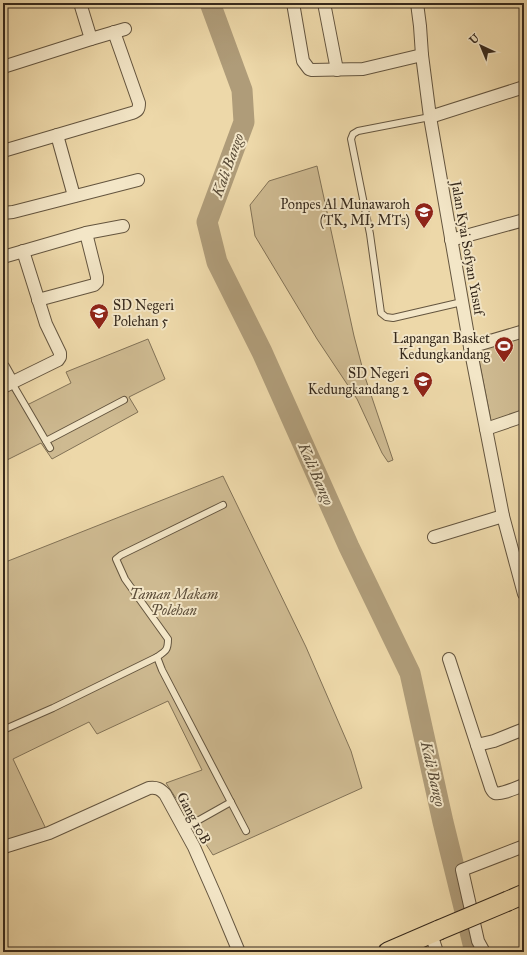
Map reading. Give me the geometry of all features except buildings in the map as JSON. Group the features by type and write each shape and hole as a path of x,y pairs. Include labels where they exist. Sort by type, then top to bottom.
{"main road":[{"path":"388,952 516,897"}],"street":[{"path":"80,3 91,39"},
{"path":"293,3 303,61 309,69 363,69 422,55"},
{"path":"324,3 337,70"},
{"name":"Jalan Kyai Sofyan Yusuf","path":"417,3 430,117 470,347 503,516 524,594"},
{"path":"3,67 119,31 139,103 138,111 3,150"},
{"path":"430,117 524,87"},
{"path":"56,135 74,196"},
{"path":"3,214 138,180"},
{"path":"451,240 524,220"},
{"path":"3,257 86,233 123,226"},
{"path":"38,300 94,285 97,282 86,233"},
{"path":"3,367 7,385 58,360 60,357 60,353 46,324 23,251"},
{"path":"470,347 524,331"},
{"path":"486,429 524,416"},
{"path":"434,537 503,516"},
{"path":"449,659 491,788 493,791 502,793 524,785"},
{"path":"477,745 499,739 524,729"},
{"name":"Gang 10B","path":"3,848 49,833 149,788 158,788 165,794 194,848 239,952"},
{"path":"484,952 478,942 462,870 524,846"},
{"path":"435,932 437,952"}],"lane":[{"path":"430,117 358,131 353,134 351,139 370,234 381,313 386,317 393,318 462,302"},
{"path":"7,385 50,448"},
{"path":"46,441 124,400"},
{"path":"3,730 53,708 166,652 168,639 125,579 116,559 121,555 223,505"},
{"path":"156,657 246,831"},
{"path":"184,828 230,802"}],"green space":[{"path":"317,166 354,336 364,374 393,460 388,462 382,453 357,399 317,339 255,236 250,205 269,181"},
{"name":"Lapangan Basket Kedungkandang","path":"524,336 524,410 491,421 477,350"},
{"path":"148,339 165,379 129,397 138,412 52,459 41,443 3,462 3,391 10,387 23,407 71,383 66,372"},
{"name":"Taman Makam Polehan","path":"223,476 306,647 351,751 362,788 213,855 166,783 202,770 168,701 97,734 89,722 13,759 46,829 3,844 3,563"}],"waterway":[{"name":"Kali Bango","path":"210,3 242,90 244,122 207,222 217,262 262,352 349,547 410,673 443,822 475,952"}],"place":[{"name":"Ponpes Al Munawaroh (TK, MI, MTs)","path":"424,229"},
{"name":"SD Negeri Polehan 5","path":"99,330"},
{"name":"Lapangan Basket Kedungkandang","path":"504,363"},
{"name":"SD Negeri Kedungkandang 2","path":"423,398"}]}
